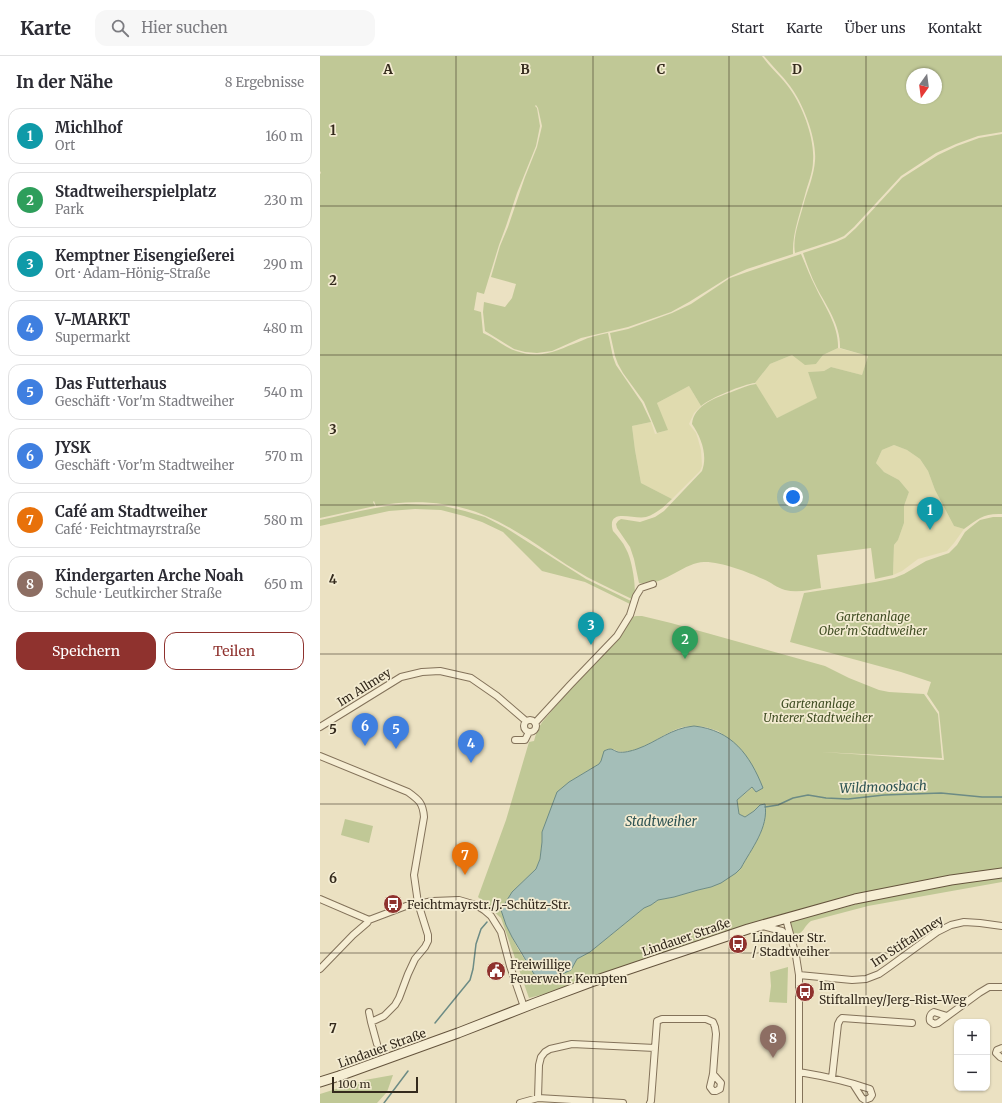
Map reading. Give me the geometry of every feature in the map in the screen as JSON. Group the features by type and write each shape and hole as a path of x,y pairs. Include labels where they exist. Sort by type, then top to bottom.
{"main road":[{"name":"Lindauer Straße","path":"320,1082 458,1033 591,982 748,929 855,899 951,880 1002,873"}],"street":[{"path":"514,740 525,740 529,732 534,730 536,723 617,636 630,615 636,596 641,588 653,584"},
{"name":"Im Allmey","path":"320,727 402,677 422,672 440,671 471,678 497,696 526,721 531,719 536,723"},
{"path":"526,721 523,724 524,728 529,732"},
{"path":"320,756 408,792 418,799 423,807 424,817 414,875 418,903 428,935 428,941 415,959 395,1005 384,1016 371,1022"},
{"path":"320,899 369,920"},
{"path":"320,969 369,920 418,903 460,900 476,904 484,910 491,916 501,932 510,966 524,1007"},
{"path":"786,919 796,956 799,975 799,1103"},
{"name":"Im Stiftallmey","path":"799,975 852,980 866,979 890,968 937,932 951,925 964,922 1002,926"},
{"path":"761,926 782,931 792,940"},
{"path":"947,1016 979,992 989,987 1002,987"},
{"path":"369,1012 377,1044"},
{"path":"832,1078 838,1024 842,1018 912,1023"},
{"path":"650,1102 657,1021 662,1019 706,1019 713,1022 716,1030 713,1074"},
{"path":"538,1098 539,1065 545,1052 550,1049 572,1044 655,1048"},
{"path":"1002,1048 997,1050 996,1053 1002,1058"},
{"path":"799,1072 832,1078 853,1084"},
{"path":"520,1103 538,1098 623,1103"}],"shaded area":[{"path":"838,348 868,356 862,375 831,367 824,371 808,372 818,398 777,418 755,383 770,364 792,355 816,364 823,355"},
{"path":"689,386 701,406 694,413 689,424 696,433 698,439 701,450 702,466 700,471 672,499 641,483 632,426 651,422 655,434 667,430 657,403"},
{"path":"894,445 907,450 920,459 928,471 935,490 954,526 964,529 947,551 918,559 902,571 893,575 894,545 898,540 904,523 904,506 909,492 899,480 884,472 876,463 882,450"}],"green space":[{"path":"320,56 762,56 795,96 804,114 810,133 813,152 813,165 795,230 793,254 747,269 729,277 671,312 628,327 581,338 552,351 537,353 514,349 485,331 483,312 484,302 505,307 512,298 516,284 491,277 500,246 537,147 542,126 538,108 536,105 535,106 537,108 540,126 536,146 517,193 484,294 477,292 474,310 481,312 483,333 492,337 503,345 525,354 549,353 587,338 608,333 616,365 642,403 651,422 632,426 641,483 672,499 650,516 617,517 614,519 612,524 613,531 623,544 630,560 634,582 634,600 587,577 499,522 460,507 446,504 417,502 403,502 376,506 374,501 375,506 320,518"},
{"path":"764,56 1002,56 1002,132 978,136 936,153 901,176 844,236 795,253 794,246 796,233 811,180 815,161 815,152 814,142 804,111 795,93"},
{"path":"1002,134 1002,514 986,516 964,529 954,526 935,490 928,471 920,459 907,450 894,445 882,450 876,463 884,472 899,480 909,492 904,506 904,523 898,540 894,545 893,575 875,579 871,548 817,555 821,588 808,590 785,590 766,580 743,571 712,562 697,563 655,582 647,584 639,583 630,547 617,528 616,524 621,519 640,522 655,517 664,511 702,471 704,465 703,446 692,424 697,411 702,406 721,396 756,384 777,418 817,398 808,372 824,371 831,367 862,375 868,356 840,348 840,340 836,324 815,284 803,253 845,238 902,178 938,155 979,138"},
{"path":"801,254 834,324 838,340 838,348 823,355 816,364 805,365 792,355 770,364 755,383 727,392 701,406 689,386 657,403 668,430 657,433 644,402 618,364 610,333 628,329 672,313 691,304 730,278"},
{"path":"406,504 444,506 485,517 506,528 586,579 633,602 632,605 585,582 542,571 503,532 482,522 441,510 415,509 389,511 320,526 320,520 373,508"},
{"path":"993,517 1002,517 1002,870 854,896 766,919 720,933 545,994 529,998 501,918 478,897 506,820 529,742 534,741 537,730 543,721 632,617 642,616 671,623 825,666 849,678 879,690 924,694 938,714 942,758 821,752 944,760 939,712 927,694 931,682 901,672 790,642 804,593 875,582 904,574 926,561 949,553 957,545 965,532 980,520","holes":["685,727 705,727 718,731 741,750 753,787 737,800 739,814 745,817 760,805 765,807 764,821 760,835 740,868 736,873 711,887 658,900 644,908 590,952 577,959 571,970 547,981 534,974 518,949 506,925 512,892 536,869 540,859 542,832 569,782 599,764 613,749 621,752 630,751"]},
{"path":"345,819 373,826 369,843 341,835"},
{"path":"1002,876 1002,882 868,906 811,921 802,931 793,936 790,922 857,904 952,883"},
{"path":"788,967 787,1003 769,1002 771,986 770,972"},
{"path":"393,1075 387,1092 377,1103 320,1103 320,1094 365,1080"}],"water":[{"name":"Stadtweiher","path":"694,726 707,728 719,733 738,746 752,765 763,788 756,792 752,787 737,800 739,814 745,817 760,805 765,804 766,813 762,830 741,868 721,883 711,887 658,900 644,908 590,952 577,959 571,970 547,981 541,979 534,974 512,937 501,910 512,892 536,869 540,859 542,832 557,792 569,782 599,764 604,751 610,749 618,752 625,752 644,746 678,729"}],"waterway":[{"name":"Wildmoosbach","path":"765,807 778,805 793,798 808,795 848,799 884,795 941,793 982,797 1002,797"},
{"path":"435,1023 470,980 476,944 481,929 487,922"},
{"path":"384,1103 408,1071"}],"place":[{"name":"Michlhof","path":"930,530"},
{"name":"Kemptner Eisengießerei","path":"591,645"},
{"name":"Stadtweiherspielplatz","path":"685,659"},
{"name":"JYSK","path":"365,746"},
{"name":"Das Futterhaus","path":"396,749"},
{"name":"V-MARKT","path":"471,763"},
{"name":"Café am Stadtweiher","path":"465,875"},
{"name":"Feichtmayrstr./J.-Schütz-Str.","path":"393,904"},
{"name":"Lindauer Str. / Stadtweiher","path":"738,944"},
{"name":"Freiwillige Feuerwehr Kempten","path":"496,971"},
{"name":"Im Stiftallmey/Jerg-Rist-Weg","path":"805,992"},
{"name":"Kindergarten Arche Noah","path":"773,1058"}],"park label":[{"name":"Gartenanlage Ober'm Stadtweiher","path":"873,623"},
{"name":"Gartenanlage Unterer Stadtweiher","path":"818,710"}]}
